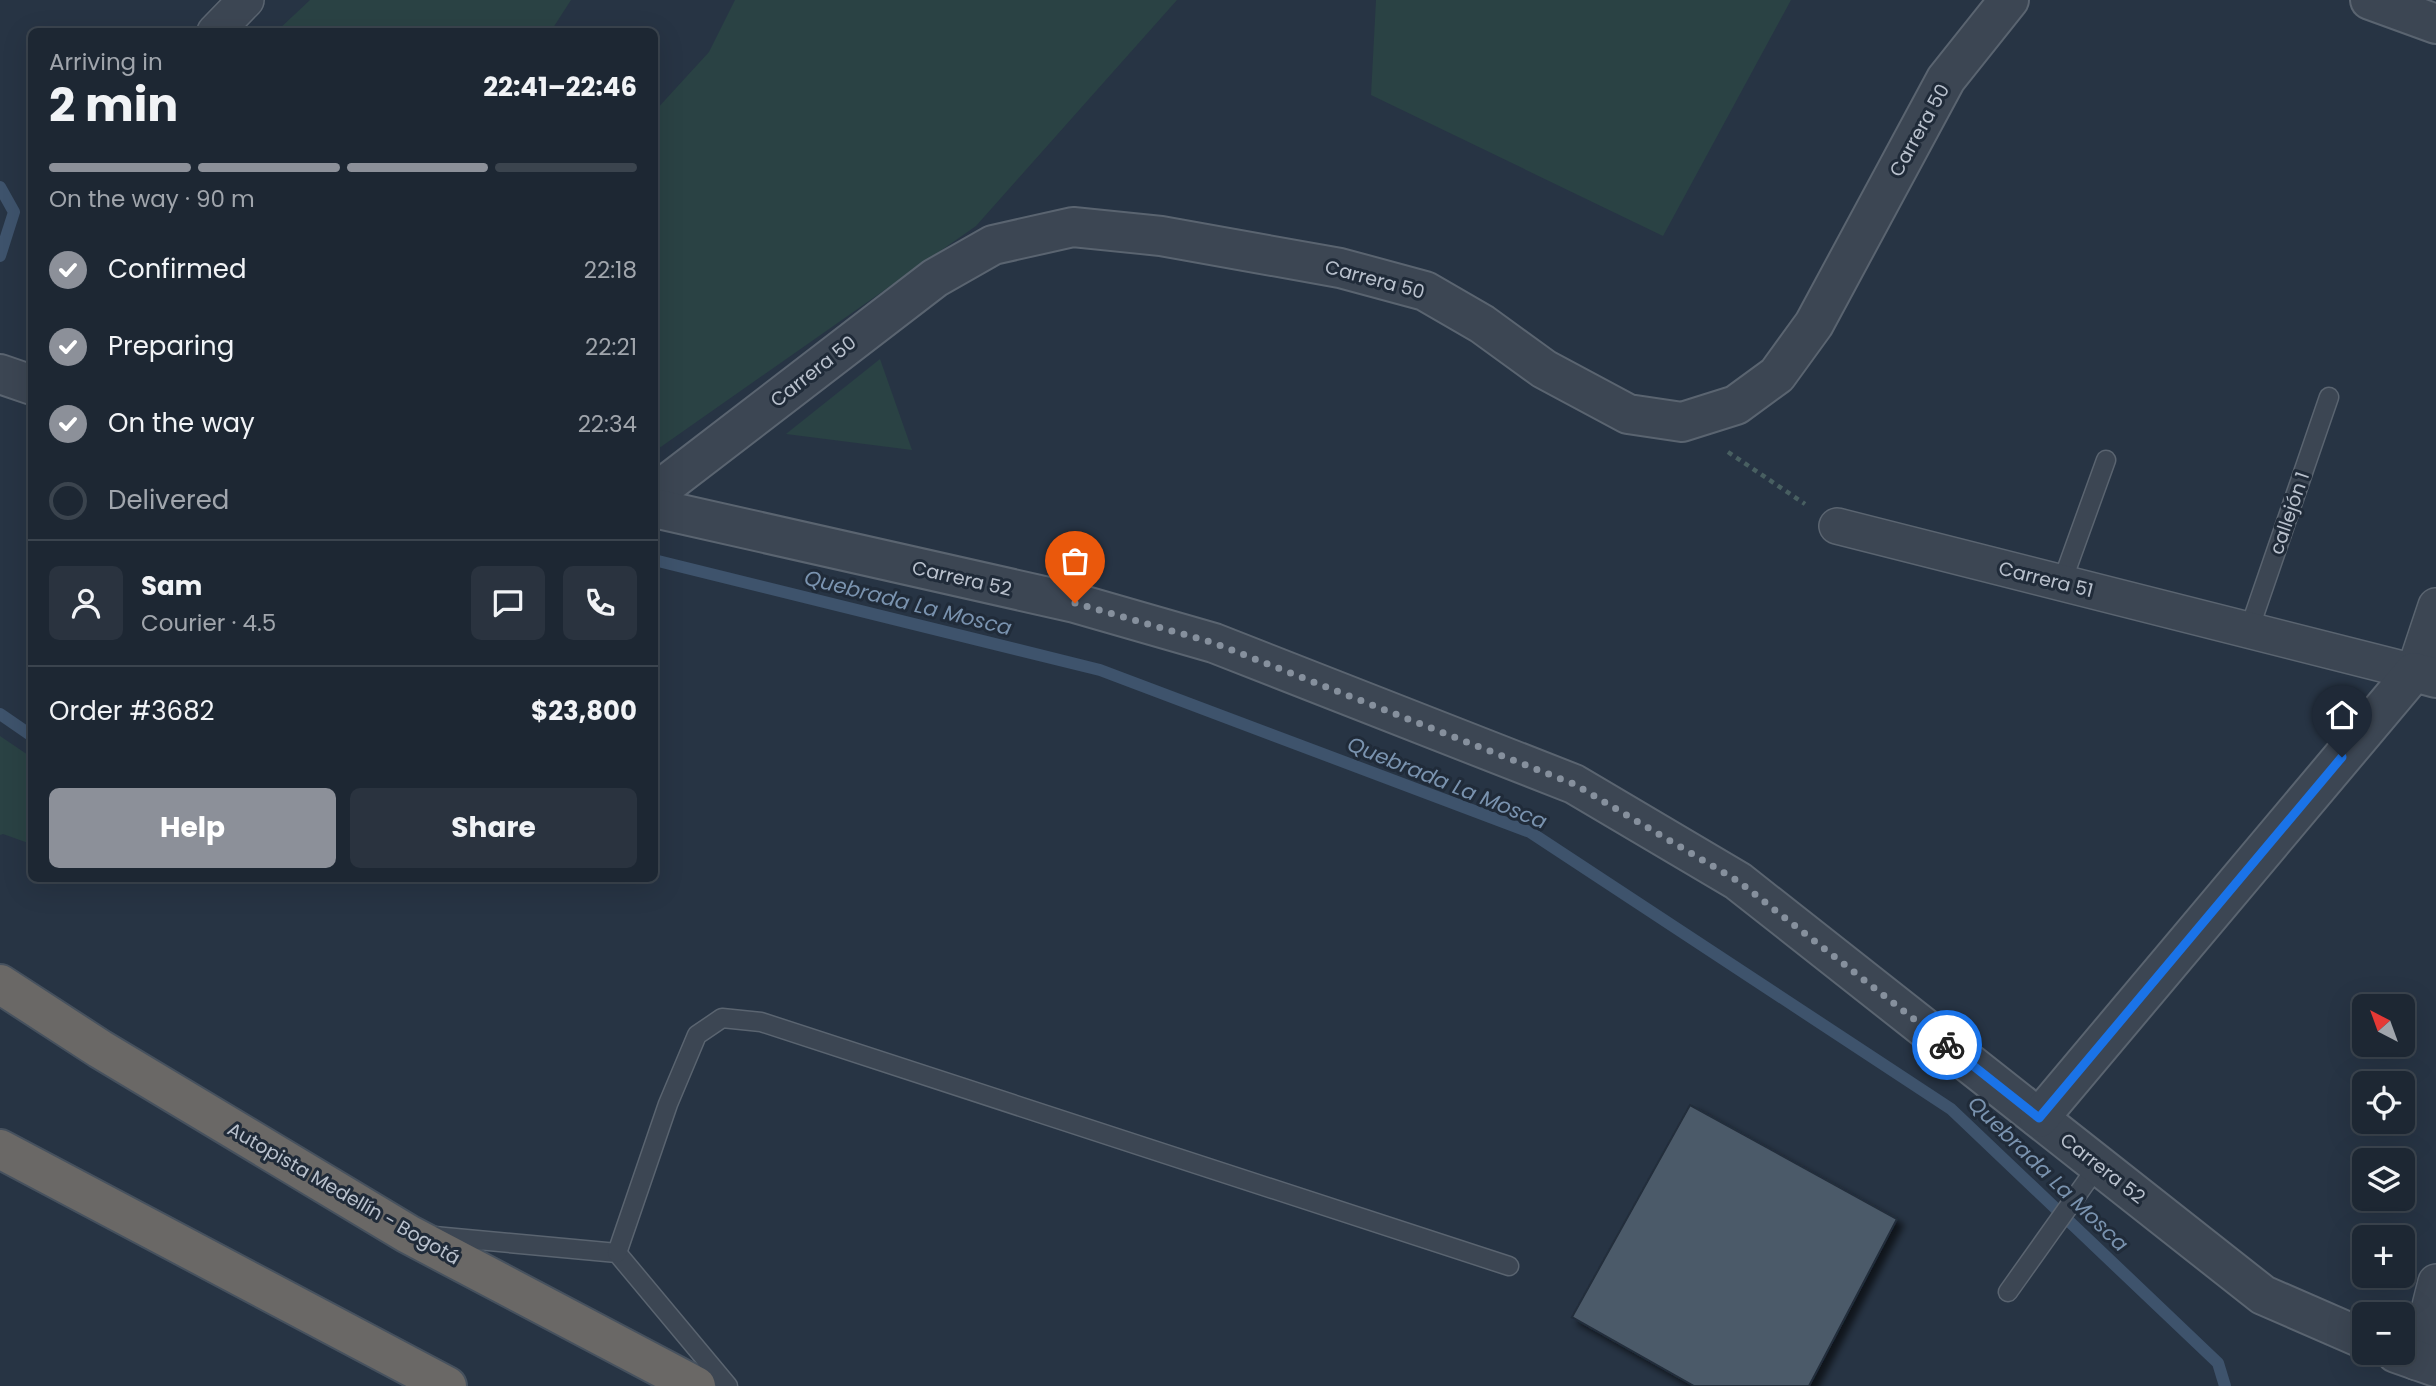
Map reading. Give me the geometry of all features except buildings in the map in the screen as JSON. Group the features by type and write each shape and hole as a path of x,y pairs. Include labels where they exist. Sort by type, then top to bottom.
{"highway":[{"name":"Autopista Medellín - Bogotá","path":"0,984 100,1049 408,1234 696,1386"},
{"path":"0,1149 447,1386"}],"street":[{"path":"219,28 246,0"},
{"name":"Carrera 50","path":"658,491 935,278 993,245 1073,227 1161,236 1340,268 1425,290 1482,324 1544,369 1628,414 1682,422 1736,405 1777,375 1814,324 1946,79 2009,0"},
{"path":"2370,0 2436,24"},
{"name":"Carrera 52","path":"658,509 1075,603 1214,643 1574,784 1738,881 2039,1118 2089,1178 2263,1295 2352,1334"},
{"name":"Carrera 51","path":"1838,526 2425,675"},
{"path":"2039,1118 2425,675 2436,606"},
{"path":"2416,1361 2436,1282"}],"lane":[{"name":"callejón 1","path":"2249,630 2329,397"},
{"path":"2062,582 2105,460"},
{"path":"617,1253 668,1104 697,1035 722,1017 761,1022 1509,1266"},
{"path":"2008,1292 2089,1178"},
{"path":"408,1234 617,1253 728,1386"}],"path":[{"path":"1682,422 1838,526"}],"green space":[{"path":"310,0 571,0 553,28 280,28"},
{"path":"735,0 1177,0 976,226 658,449 658,108 709,52"},
{"path":"1376,0 1791,0 1663,236 1371,95"},
{"path":"880,359 912,450 786,434"},
{"path":"0,736 28,755 28,843 0,835"}],"waterway":[{"name":"Quebrada La Mosca","path":"0,187 14,212 0,256"},
{"name":"Quebrada La Mosca","path":"658,561 1100,670 1530,832 1951,1109 2218,1363 2225,1386"},
{"name":"Quebrada La Mosca","path":"0,714 28,733"}],"way so far":[{"path":"1075,603 1214,643 1574,784 1738,881 1947,1045"}],"route":[{"path":"1947,1045 2039,1118 2342,757"}]}
